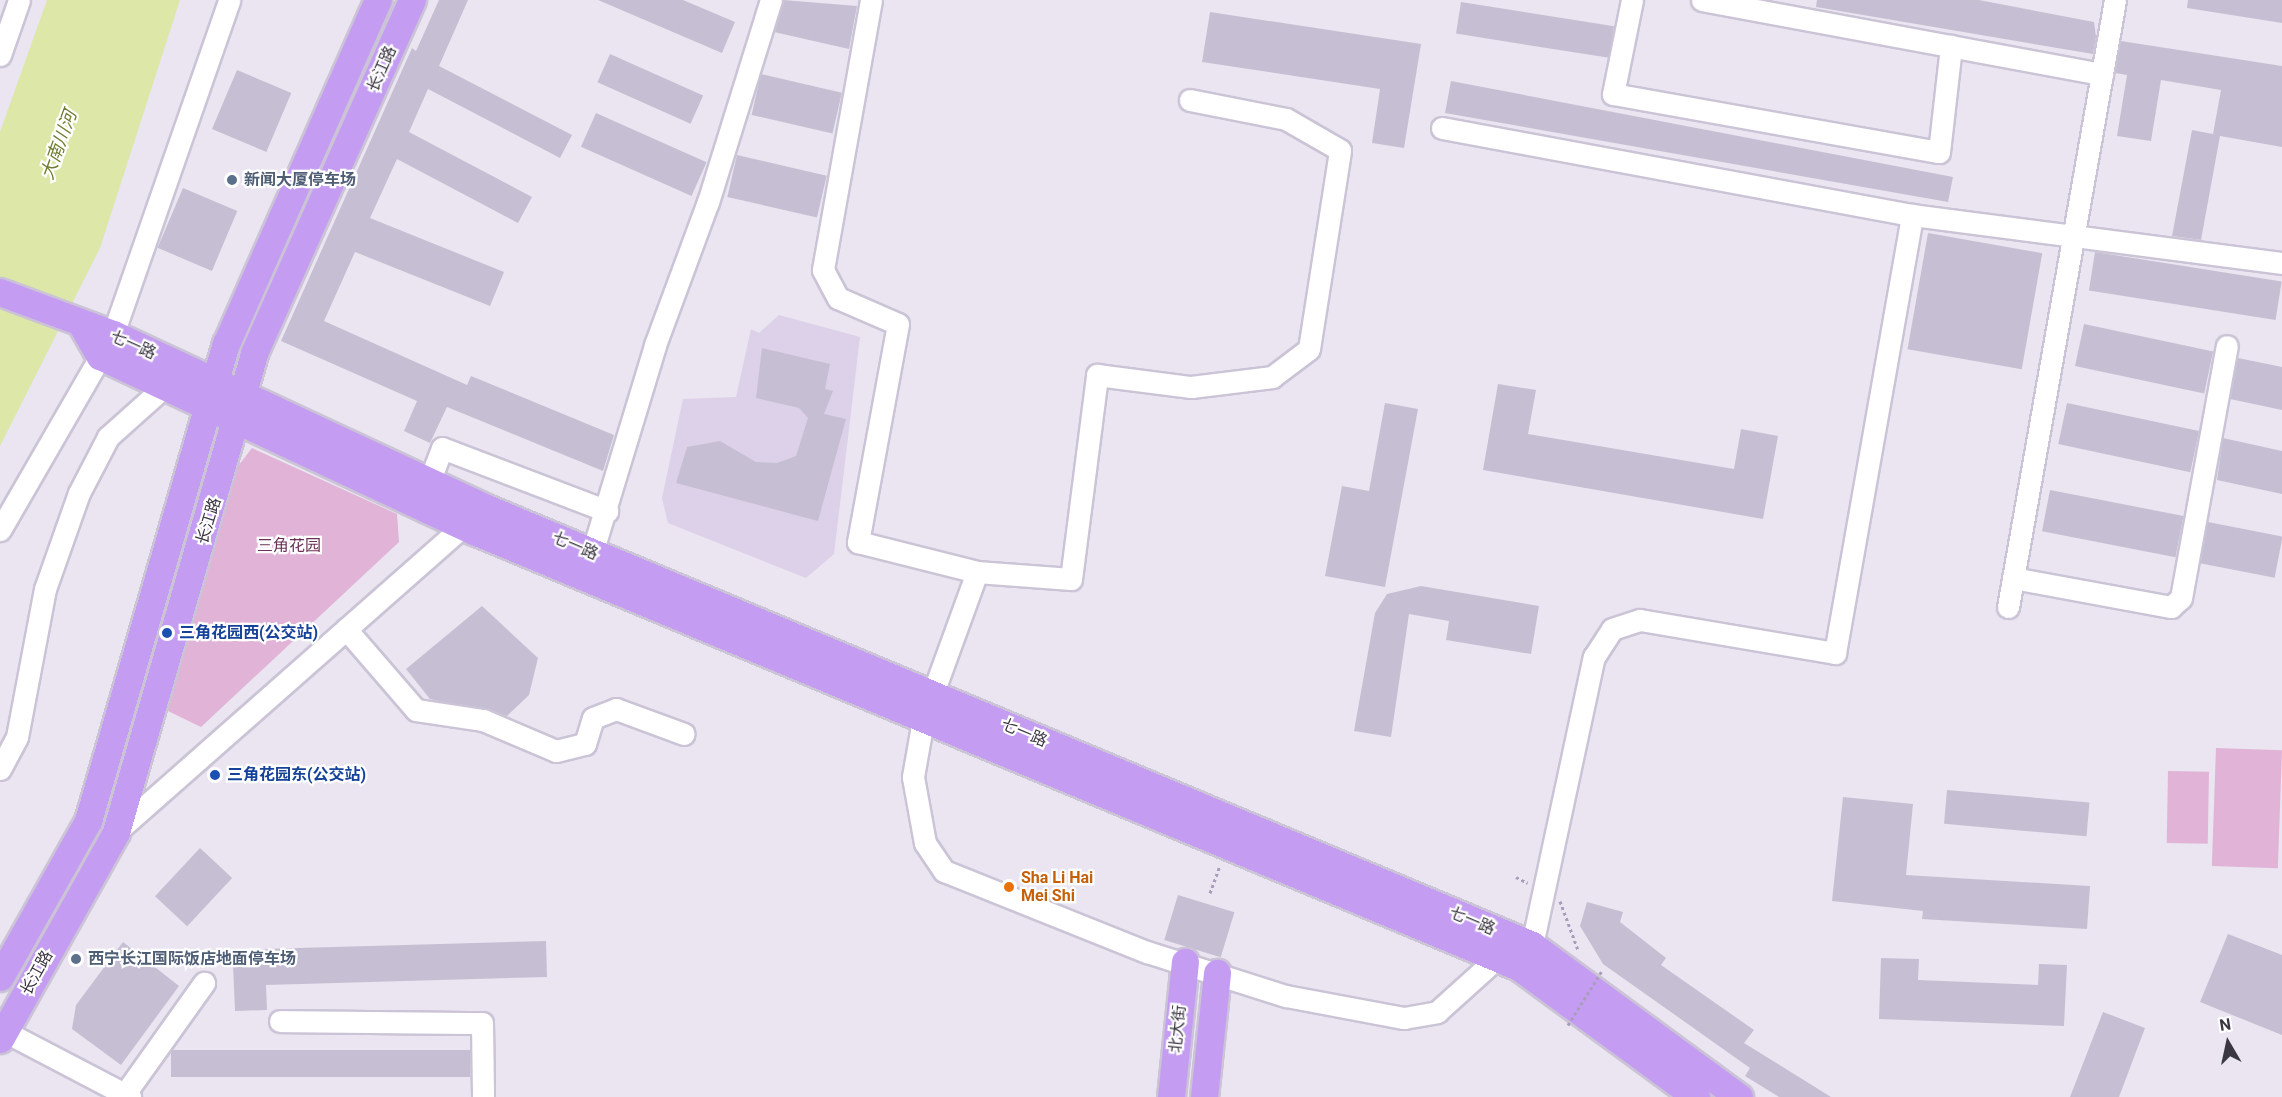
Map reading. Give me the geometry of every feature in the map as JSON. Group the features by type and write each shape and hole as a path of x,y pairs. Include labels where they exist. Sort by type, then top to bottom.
{"main road":[{"name":"长江路","path":"0,978 88,821 226,344 378,0"},
{"name":"长江路","path":"1,1033 116,832 240,410 254,353 412,0"},
{"name":"七一路","path":"0,292 83,327 164,387 212,396"},
{"name":"七一路","path":"106,345 240,410 464,526 922,720 1519,967 1696,1097"},
{"name":"七一路","path":"240,410 429,482 592,553 1532,945 1739,1097"},
{"name":"北大街","path":"1171,1097 1185,962"},
{"name":"北大街","path":"1204,1097 1217,973"}],"street":[{"path":"0,55 19,0"},
{"path":"0,530 106,345 229,0"},
{"path":"592,553 607,511 655,345 708,202 771,0"},
{"path":"871,0 823,270 838,298 898,324 858,542 977,572 1071,579 1097,375 1191,387 1272,377 1309,349 1340,150 1286,119 1190,100"},
{"path":"1632,0 1613,94 1939,152 1951,46"},
{"path":"1702,0 2102,74"},
{"path":"2008,607 2115,0"},
{"path":"1442,128 1912,215 2073,232 2282,263"},
{"path":"1532,945 1594,657 1612,629 1640,620 1835,653 1912,215"},
{"path":"2013,578 2171,607 2181,598 2227,346"},
{"path":"0,769 16,737 45,589 80,493 108,437 164,387"},
{"path":"429,482 442,448 607,511"},
{"path":"116,832 484,507"},
{"path":"977,572 922,720 913,777 925,843 944,871 1185,962 1286,996 1404,1018 1437,1012 1497,958"},
{"path":"346,629 416,710 483,720 556,751 585,744 593,718 616,710 684,734"},
{"path":"1,1033 128,1096 204,983"},
{"path":"280,1021 482,1023 483,1097"}],"path":[{"path":"1210,893 1227,846"},
{"path":"1516,877 1563,902 1579,952 1587,958"},
{"path":"1568,1025 1603,969 1595,963"}],"shaded area":[{"path":"779,315 860,337 834,554 806,578 668,523 662,498 683,399 736,397 751,329 759,333"}],"green space":[{"name":"三角花园","path":"252,448 397,514 399,542 201,727 168,711 235,470"},
{"path":"2216,748 2282,750 2278,868 2212,866"},
{"path":"2168,771 2209,772 2208,844 2167,843"}],"water":[{"name":"大南川河","path":"47,0 180,0 100,248 0,446 0,132"}],"building":[{"path":"439,0 468,0 439,66 572,135 560,158 428,89 409,132 532,197 518,223 397,159 370,218 504,272 490,306 355,252 324,321 467,385 471,376 614,435 603,471 447,407 430,443 404,431 417,401 281,341 412,48 416,51"},
{"path":"598,0 683,0 735,22 722,53"},
{"path":"783,0 857,6 849,49 774,32"},
{"path":"1817,0 1979,0 2094,22 2096,37 2093,54 1816,7"},
{"path":"2188,0 2282,0 2282,23 2187,8"},
{"path":"1461,2 1614,26 1609,58 1456,34"},
{"path":"1210,12 1421,44 1404,148 1372,143 1380,89 1202,62"},
{"path":"2121,41 2282,66 2282,147 2220,136 2201,240 2172,236 2192,130 2213,134 2221,90 2161,80 2151,141 2117,136 2127,75 2115,73"},
{"path":"610,54 703,95 691,124 597,82"},
{"path":"237,70 291,93 266,152 212,129"},
{"path":"761,74 842,93 832,134 752,115"},
{"path":"1451,81 1953,177 1948,202 1445,113"},
{"path":"596,113 707,162 691,196 581,147"},
{"path":"737,155 827,176 817,218 727,197"},
{"path":"183,188 237,211 212,271 158,248"},
{"path":"1928,233 2042,253 2022,369 1908,349"},
{"path":"2095,252 2282,282 2276,320 2089,291"},
{"path":"2084,324 2213,351 2204,394 2075,366"},
{"path":"762,348 830,364 825,389 833,391 824,414 846,419 818,521 676,483 687,447 720,441 756,462 777,463 796,456 808,418 799,408 756,398"},
{"path":"2238,358 2282,367 2282,410 2230,399"},
{"path":"1498,384 1536,390 1528,434 1734,469 1741,429 1778,436 1763,519 1483,470"},
{"path":"1385,403 1418,409 1385,587 1325,576 1342,486 1369,491"},
{"path":"2067,403 2199,431 2190,472 2058,444"},
{"path":"2223,438 2282,451 2282,494 2217,480"},
{"path":"2050,490 2184,516 2175,557 2042,531"},
{"path":"2208,522 2282,536 2275,578 2200,563"},
{"path":"1421,586 1539,606 1531,654 1446,640 1449,621 1409,614 1391,737 1354,731 1375,613 1387,594"},
{"path":"482,606 538,658 529,695 507,716 430,699 406,669"},
{"path":"1947,790 2089,802 2086,836 1944,824"},
{"path":"1843,797 1913,804 1906,875 2090,886 2087,929 1922,919 1923,911 1832,901"},
{"path":"200,848 232,878 187,926 155,896"},
{"path":"1178,895 1234,912 1221,957 1164,940"},
{"path":"1587,902 1623,912 1620,922 1666,958 1661,965 1754,1030 1744,1043 1831,1097 1779,1097 1745,1076 1750,1068 1603,964 1580,926"},
{"path":"2228,934 2282,955 2282,1035 2200,1002"},
{"path":"546,941 547,977 266,985 267,1010 235,1011 233,965 263,958 263,949"},
{"path":"123,942 179,986 121,1065 72,1029 76,1005"},
{"path":"1881,958 1919,959 1918,980 2038,985 2039,964 2067,965 2064,1026 1879,1019"},
{"path":"2103,1012 2145,1028 2119,1097 2070,1097"},
{"path":"171,1050 470,1050 470,1077 171,1077"}],"place":[{"name":"新闻大厦停车场","path":"232,180"},
{"name":"三角花园西(公交站)","path":"167,633"},
{"name":"三角花园东(公交站)","path":"215,775"},
{"name":"Sha Li Hai Mei Shi","path":"1009,887"},
{"name":"西宁长江国际饭店地面停车场","path":"76,959"}]}
